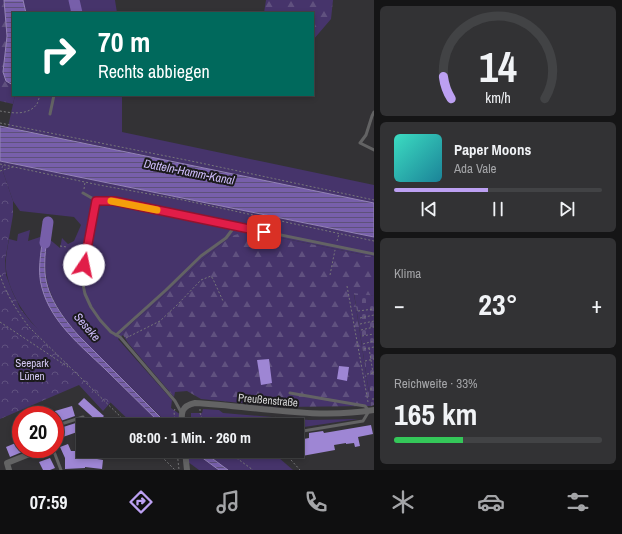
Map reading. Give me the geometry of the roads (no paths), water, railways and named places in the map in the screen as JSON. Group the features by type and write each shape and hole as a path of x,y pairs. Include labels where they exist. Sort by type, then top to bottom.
{"street":[{"name":"Preußenstraße","path":"182,414 183,409 186,406 194,403 333,414 372,410"},
{"path":"9,470 7,463 20,458"},
{"path":"186,458 187,470"}],"lane":[{"path":"50,114 54,96"},
{"path":"374,112 366,136 360,144 374,150"},
{"path":"83,193 96,201 114,201 374,254"},
{"path":"96,201 82,280 85,294 91,307 100,320 111,332 120,337 175,401 182,414"},
{"path":"116,335 166,290 200,256 226,238 235,226"},
{"name":"Preußenstraße","path":"290,393 365,406 372,410"},
{"path":"304,431 362,421 372,410"},
{"path":"64,423 83,417"},
{"path":"56,458 61,470"}],"water":[{"path":"4,0 23,0 26,12 12,12 12,84 6,81 3,72 7,36"},
{"name":"Datteln-Hamm-Kanal","path":"0,126 374,203 374,237 0,161"},
{"path":"45,229 48,230 45,257 46,282 52,299 57,307 78,335 161,418 155,418 68,333 52,312 42,288 40,276 40,256"},
{"path":"203,458 212,458 228,470 219,470"}],"waterway":[{"name":"Seseke","path":"74,0 77,12"},
{"name":"Seseke","path":"45,243 48,222"}],"park label":[{"name":"Seepark Lünen","path":"32,369"}]}
